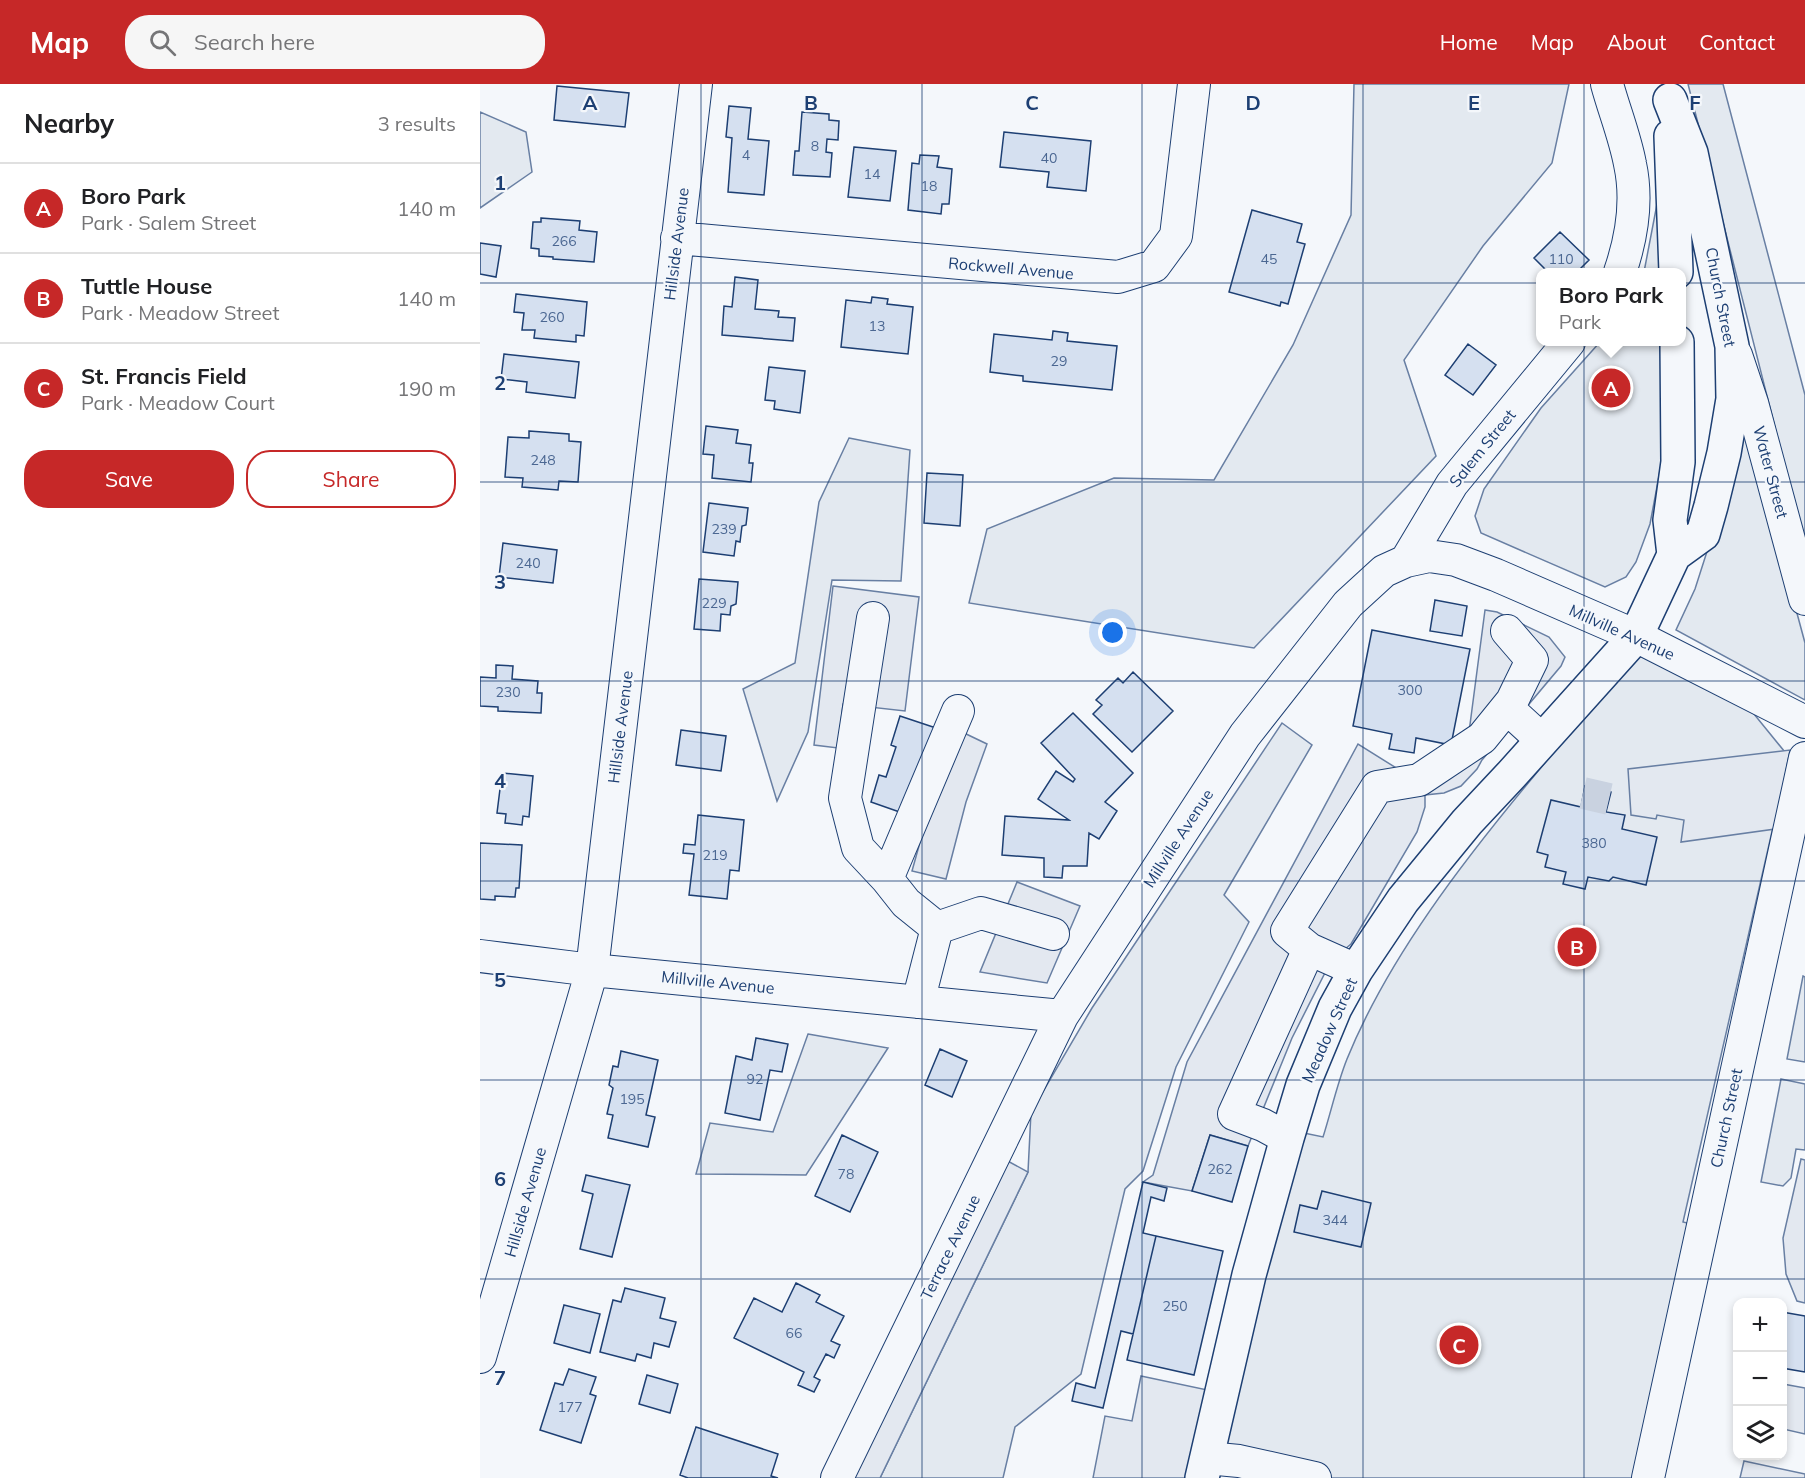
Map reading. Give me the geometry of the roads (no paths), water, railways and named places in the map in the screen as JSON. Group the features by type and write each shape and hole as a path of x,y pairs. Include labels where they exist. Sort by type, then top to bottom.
{"main road":[{"name":"Church Street","path":"1668,92 1676,268"},
{"name":"Church Street","path":"1636,636 1674,555 1702,534 1712,506 1733,399 1732,346 1691,153 1668,92"},
{"path":"1674,555 1670,520 1678,462 1677,346"},
{"name":"Meadow Street","path":"1205,1468 1250,1275 1287,1138 1303,1085 1335,1008 1356,970 1402,900 1467,822 1636,636"}],"street":[{"name":"Hillside Avenue","path":"480,1357 592,970 696,84"},
{"name":"Rockwell Avenue","path":"677,238 1118,278 1154,266 1176,236 1194,84"},
{"path":"1607,84 1630,164 1634,204 1629,246 1622,268"},
{"name":"Salem Street","path":"1406,561 1452,484 1566,346"},
{"name":"Water Street","path":"1732,346 1752,403 1805,599"},
{"name":"Millville Avenue","path":"480,956 592,970 1062,1016 1259,717 1348,604 1384,572 1406,561 1429,556 1456,560 1496,575 1636,636 1805,722"},
{"path":"873,618 846,798 858,848 906,903 937,928"},
{"path":"1356,970 1309,949 1287,931 1377,787 1419,780 1482,738 1507,708 1532,660 1507,631"},
{"path":"1507,708 1542,740"},
{"path":"887,879 958,711"},
{"name":"Church Street","path":"1648,1478 1805,758"},
{"path":"937,928 981,913 1053,933"},
{"path":"918,1002 937,928"},
{"path":"1287,1138 1263,1125 1234,1114 1309,949"},
{"name":"Terrace Avenue","path":"837,1478 1062,1016"},
{"path":"1205,1468 1239,1461 1315,1478"}],"tunnel":[{"path":"1583,793 1609,799"}],"place":[{"name":"Boro Park","path":"1611,388"},
{"name":"Tuttle House","path":"1577,947"},
{"name":"St. Francis Field","path":"1459,1345"}]}
